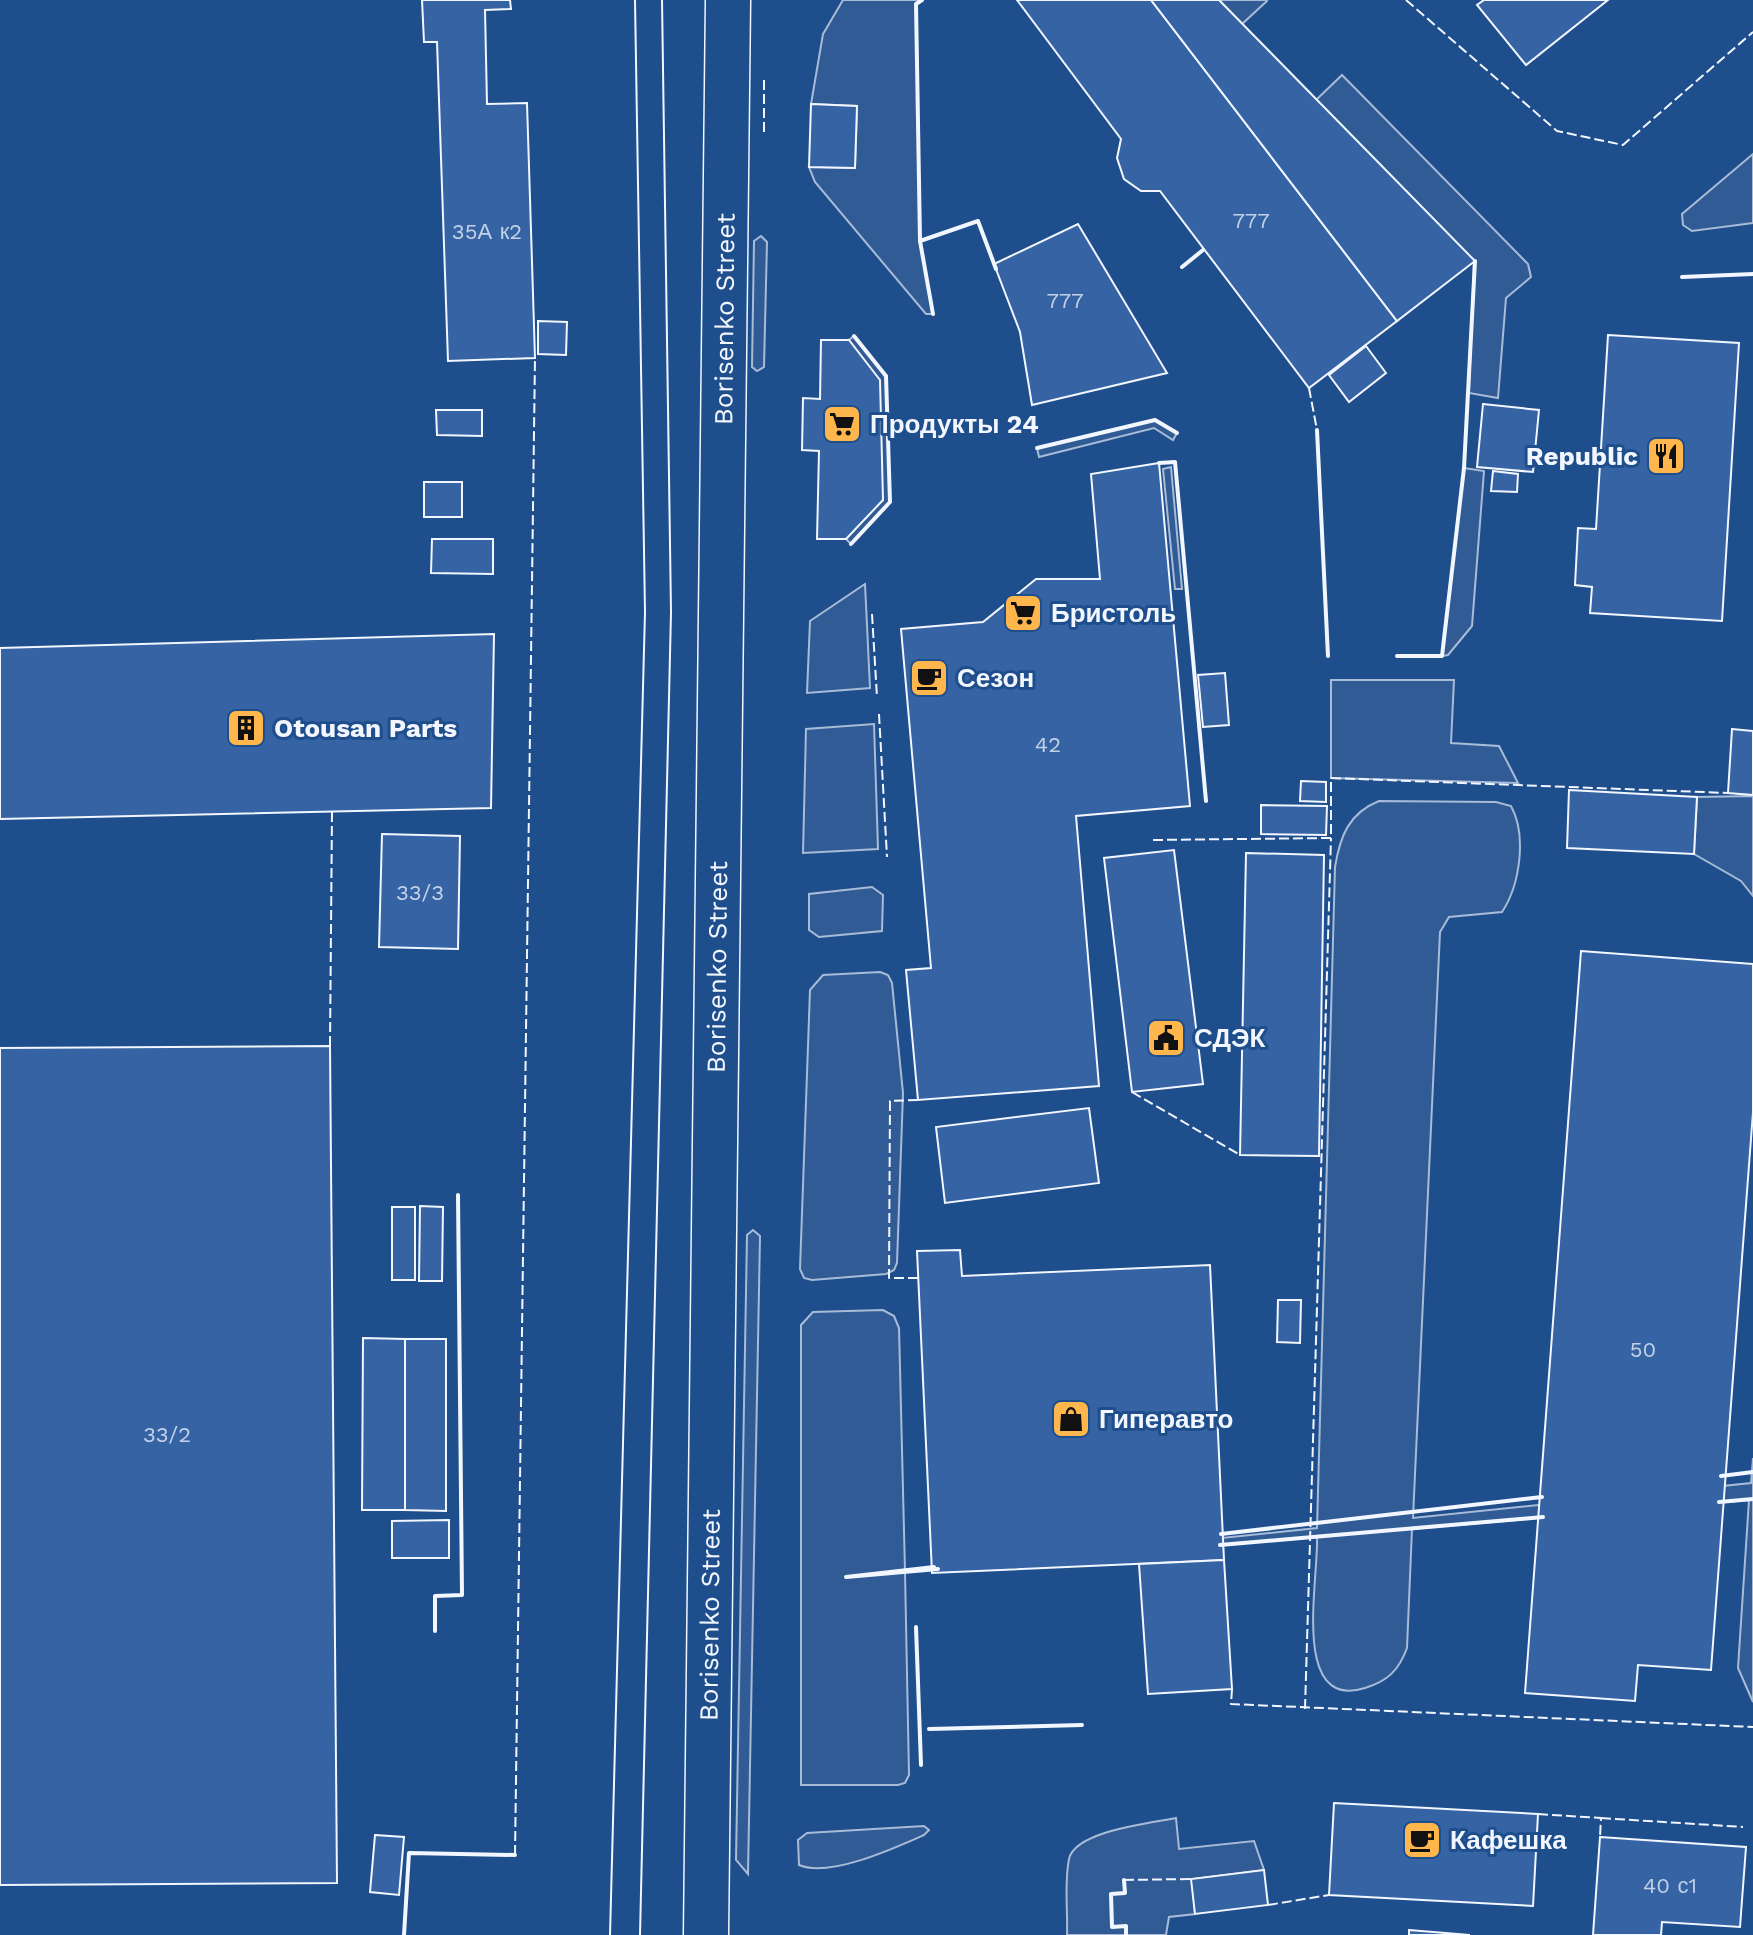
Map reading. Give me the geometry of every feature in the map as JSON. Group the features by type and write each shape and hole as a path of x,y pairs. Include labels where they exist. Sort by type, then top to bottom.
{"main road":[{"name":"Borisenko Street","path":"706,1935 728,0"}],"shaded area":[{"path":"843,0 922,0 916,5 920,240 933,314 926,314 815,182 809,167 855,168 857,106 811,104 823,34"},
{"path":"1219,0 1266,0 1267,1 1242,24"},
{"path":"1342,75 1528,264 1531,277 1506,298 1498,398 1469,393 1474,261 1316,100"},
{"path":"1753,154 1753,223 1692,231 1683,225 1682,214"},
{"path":"761,236 767,242 764,367 757,371 752,367 754,241"},
{"path":"854,336 886,376 890,502 851,544 846,539 883,499 849,340"},
{"path":"1155,420 1177,433 1173,440 1154,428 1039,457 1037,448"},
{"path":"1171,467 1182,589 1175,589 1163,469"},
{"path":"1464,468 1484,471 1472,626 1448,655 1442,656"},
{"path":"865,584 870,688 807,693 810,621"},
{"path":"1331,680 1454,680 1451,743 1499,746 1518,783 1331,778"},
{"path":"874,724 878,849 803,853 806,729"},
{"path":"1753,796 1753,896 1741,881 1694,854 1697,797"},
{"path":"1379,801 1496,802 1511,806 1520,845 1517,874 1502,912 1449,917 1440,932 1413,1518 1751,1483 1753,1458 1753,1702 1738,1668 1749,1500 1412,1529 1407,1648 1392,1674 1365,1688 1341,1690 1326,1680 1317,1661 1313,1609 1317,1537 905,1572 909,1775 905,1783 898,1785 801,1785 801,1325 813,1312 883,1310 894,1316 899,1328 905,1571 1317,1528 1335,867 1343,836 1353,819"},
{"path":"872,887 883,895 882,931 819,937 809,930 809,894"},
{"path":"880,972 888,975 892,983 903,1093 897,1263 894,1270 886,1274 812,1280 804,1278 800,1269 810,990 823,975"},
{"path":"753,1230 760,1236 748,1874 736,1860 747,1235"},
{"path":"1176,1818 1179,1849 1254,1841 1264,1870 1192,1879 1195,1914 1169,1917 1166,1935 1067,1935 1066,1887 1069,1859 1074,1849 1085,1841 1115,1830"},
{"path":"924,1826 929,1830 924,1835 862,1860 827,1868 799,1865 798,1840 807,1833"}],"building":[{"path":"422,0 510,0 511,9 485,10 487,104 527,103 535,358 448,361 437,42 424,42"},
{"path":"1017,0 1151,0 1397,321 1309,388 1160,191 1141,191 1124,179 1117,158 1121,139"},
{"path":"1151,0 1219,0 1475,261 1397,321"},
{"path":"1484,0 1608,0 1526,65 1477,5"},
{"path":"811,104 857,106 855,168 809,167"},
{"path":"1078,224 1167,373 1032,405 1020,332 994,264"},
{"path":"538,321 567,322 566,355 538,354"},
{"name":"Republic","path":"1608,335 1739,343 1722,621 1590,613 1592,587 1575,585 1578,528 1596,529"},
{"name":"Продукты 24","path":"821,340 849,340 880,380 883,500 846,539 817,539 819,451 802,450 803,398 820,399"},
{"path":"1366,346 1386,373 1349,402 1329,375"},
{"path":"1483,404 1539,410 1533,472 1477,467"},
{"path":"436,410 482,410 482,436 437,435"},
{"path":"1159,463 1190,806 1076,816 1099,1086 918,1100 906,970 931,968 901,629 983,622 1036,579 1100,579 1091,474"},
{"path":"1493,471 1518,474 1517,492 1491,491"},
{"path":"424,482 462,482 462,517 424,517"},
{"path":"432,539 493,539 493,574 431,573"},
{"name":"Otousan Parts","path":"494,634 491,808 0,819 0,648"},
{"path":"1225,673 1229,725 1203,727 1198,675"},
{"path":"1732,729 1753,731 1753,795 1728,793"},
{"path":"1301,781 1326,782 1326,802 1300,801"},
{"path":"1569,790 1697,797 1694,854 1567,848"},
{"path":"1261,805 1327,806 1326,835 1261,834"},
{"path":"382,834 460,836 458,949 379,947"},
{"path":"1174,850 1203,1084 1132,1092 1104,858"},
{"path":"1246,853 1324,855 1319,1156 1240,1155"},
{"path":"1581,951 1753,964 1753,1112 1711,1670 1638,1665 1635,1701 1525,1693"},
{"path":"330,1046 337,1883 0,1885 0,1048"},
{"path":"1089,1108 1099,1183 945,1203 936,1127"},
{"path":"420,1206 443,1207 442,1281 419,1281"},
{"path":"392,1207 415,1207 415,1280 392,1280"},
{"name":"Гиперавто","path":"960,1250 962,1276 1210,1265 1224,1560 932,1573 917,1251"},
{"path":"1278,1300 1301,1300 1300,1343 1277,1342"},
{"path":"363,1338 405,1339 405,1510 362,1510"},
{"path":"405,1339 446,1339 446,1511 405,1510"},
{"path":"449,1520 449,1558 392,1558 392,1521"},
{"path":"1224,1560 1232,1689 1148,1694 1139,1564"},
{"path":"1334,1803 1538,1814 1533,1906 1329,1895"},
{"path":"375,1835 404,1837 399,1895 370,1892"},
{"path":"1600,1837 1746,1847 1740,1927 1662,1922 1661,1935 1593,1935"},
{"path":"1264,1870 1268,1905 1195,1914 1191,1879"},
{"path":"1409,1930 1470,1935 1409,1935"}],"tram line":[{"path":"610,1935 645,612 635,0"},
{"path":"640,1935 671,612 662,0"}],"fence":[{"path":"1406,0 1557,131 1623,145 1753,32"},
{"path":"764,76 764,132"},
{"path":"515,1855 535,358"},
{"path":"1309,388 1317,430"},
{"path":"872,614 877,697"},
{"path":"879,714 887,857"},
{"path":"1153,840 1331,838 1331,778 1728,793"},
{"path":"330,1046 332,811"},
{"path":"1305,1709 1331,838"},
{"path":"1132,1092 1240,1155"},
{"path":"918,1100 890,1101 889,1278 918,1278"},
{"path":"1232,1689 1231,1704 1753,1727"},
{"path":"1538,1814 1601,1818 1600,1837"},
{"path":"1601,1818 1743,1827"},
{"path":"1124,1880 1191,1879"},
{"path":"1268,1905 1329,1895"}],"wall":[{"path":"922,0 916,4 920,241 978,221 996,269"},
{"path":"920,241 933,314"},
{"path":"1182,267 1203,250"},
{"path":"1397,656 1442,656 1464,468 1475,261"},
{"path":"1682,277 1753,274"},
{"path":"851,544 890,502 886,376 854,336"},
{"path":"1037,448 1155,420 1177,433"},
{"path":"1317,430 1328,656"},
{"path":"1159,463 1175,462 1206,801"},
{"path":"435,1631 435,1596 462,1595 458,1195"},
{"path":"1721,1476 1753,1472"},
{"path":"1221,1534 1542,1497"},
{"path":"1719,1502 1753,1499"},
{"path":"1220,1545 1543,1517"},
{"path":"934,1567 846,1577 938,1569"},
{"path":"916,1627 921,1765"},
{"path":"929,1729 1082,1725"},
{"path":"404,1935 409,1853 515,1855"},
{"path":"1124,1880 1125,1893 1111,1894 1112,1927 1126,1926 1126,1935"}],"place":[{"name":"Продукты 24","path":"842,424"},
{"name":"Republic","path":"1666,456"},
{"name":"Бристоль","path":"1023,613"},
{"name":"Сезон","path":"929,678"},
{"name":"Otousan Parts","path":"246,728"},
{"name":"СДЭК","path":"1166,1038"},
{"name":"Гиперавто","path":"1071,1419"},
{"name":"Кафешка","path":"1422,1840"}]}
